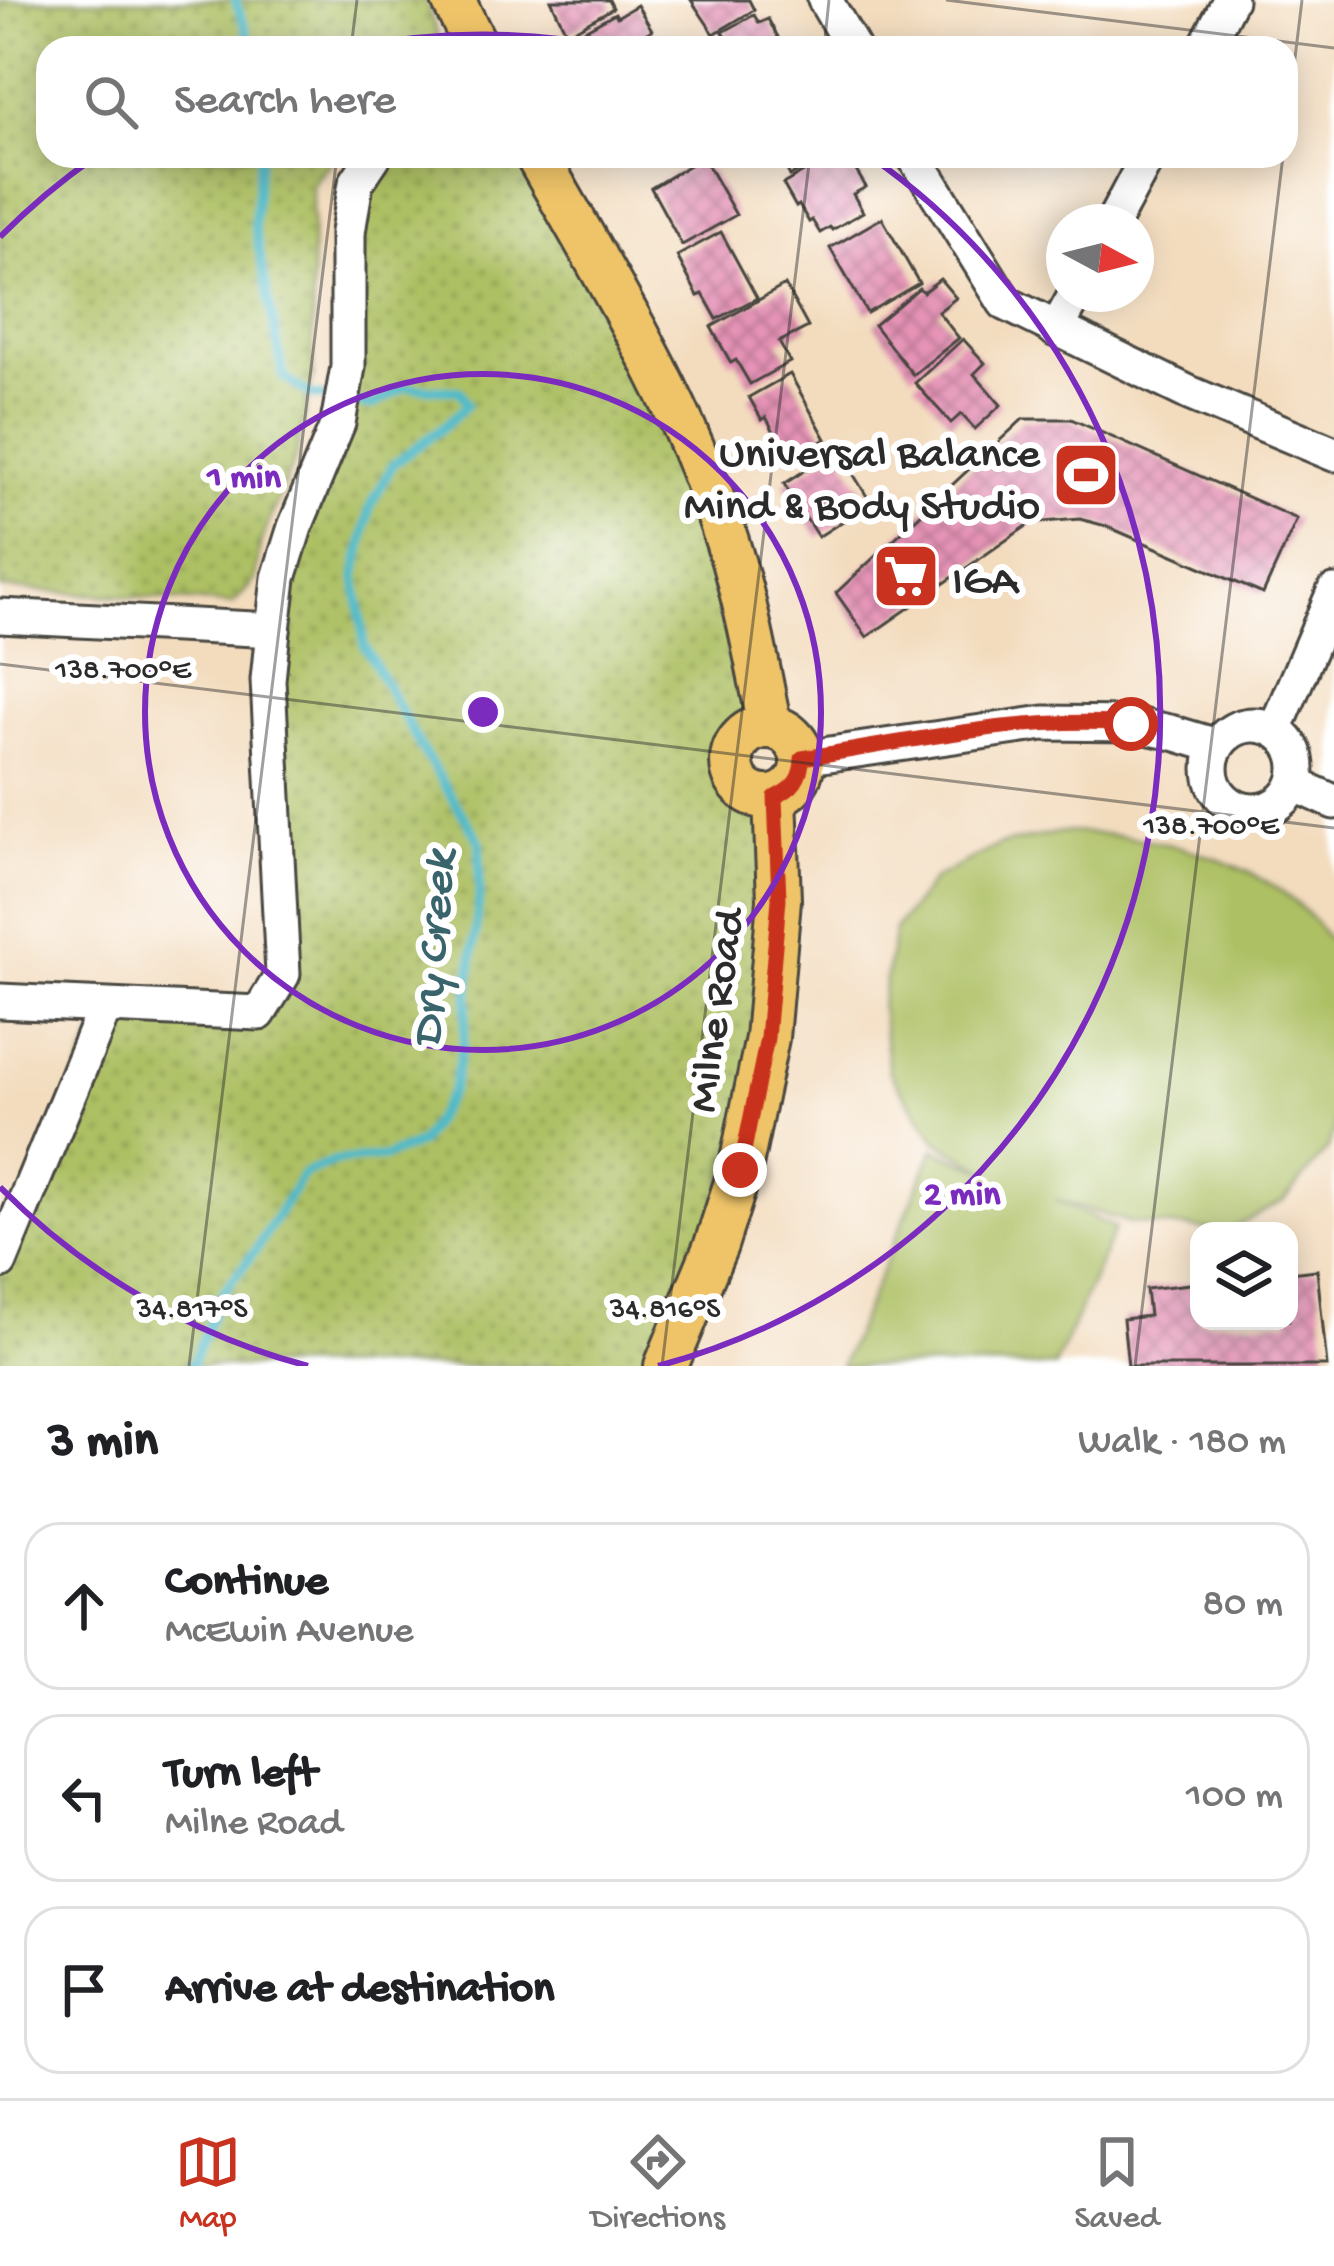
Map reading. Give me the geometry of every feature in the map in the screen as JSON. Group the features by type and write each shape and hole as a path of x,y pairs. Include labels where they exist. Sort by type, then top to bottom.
{"main road":[{"path":"453,0 471,36"},
{"path":"544,168 664,381 699,463 747,612 770,727"},
{"path":"770,727 791,736 802,758 792,787 762,798 741,787 731,765 746,733 770,727"},
{"name":"Milne Road","path":"666,1366 716,1245 740,1170 767,1038 779,899 775,797"}],"street":[{"path":"825,0 846,36"},
{"path":"1211,36 1230,0"},
{"path":"0,1001 259,1013 283,974 268,680 273,630 284,561 338,423 348,367 348,232 356,183 366,168"},
{"path":"921,168 1005,303 1189,393 1334,454"},
{"path":"1123,204 1142,168"},
{"path":"1057,330 1066,312"},
{"path":"1275,730 1334,592"},
{"path":"0,616 273,630"},
{"path":"802,758 1044,723 1131,724 1217,746"},
{"path":"1248,725 1275,730 1297,759 1294,784 1287,796 1277,805 1250,812 1224,800 1211,775 1217,746 1224,736 1248,725"},
{"path":"1294,784 1334,802"},
{"path":"0,1262 105,1007"}],"green space":[{"path":"0,0 425,0 438,36 36,36 36,168 325,168 312,185 313,375 296,456 260,544 255,580 233,604 0,588"},
{"path":"372,168 544,168 664,381 757,728 737,744 732,764 740,784 762,798 767,1038 667,1366 0,1366 0,1262 105,1007 265,1001 283,974 273,630 338,423"},
{"path":"1062,832 1137,839 1214,858 1284,893 1334,949 1334,1131 1328,1148 1285,1200 1245,1222 1190,1222 1190,1228 1131,1223 1055,1200 1115,1228 1055,1366 841,1366 934,1149 993,1174 937,1141 889,1072 881,1006 895,929 934,879 999,845"}],"building":[{"path":"551,0 609,0 613,8 567,34"},
{"path":"691,0 749,0 754,10 714,34"},
{"path":"637,5 652,30 641,36 579,33 615,13 617,17"},
{"path":"754,15 759,23 768,19 777,36 725,36 723,32"},
{"path":"685,168 709,168 736,215 682,245 651,188"},
{"path":"810,168 854,168 866,187 853,194 863,212 820,233 783,184"},
{"path":"882,218 919,283 867,313 830,248"},
{"path":"721,232 757,298 717,319 703,294 698,296 677,256"},
{"path":"940,279 956,298 938,312 959,338 913,375 874,325 919,288 923,292"},
{"path":"785,285 808,327 779,342 790,362 750,384 736,360 731,363 711,327"},
{"path":"963,339 985,363 974,374 1001,405 975,429 961,414 951,423 915,383"},
{"path":"790,374 826,439 789,459 749,397"},
{"path":"1023,419 1071,419 1297,519 1263,594 1106,526 1080,519 1031,523 867,637 836,593"},
{"path":"838,449 871,503 818,537 784,484"},
{"path":"1317,1270 1327,1366 1128,1366 1123,1319 1149,1316 1146,1289 1190,1284 1190,1330 1298,1330 1298,1272"}],"waterway":[{"name":"Dry Creek","path":"235,0 248,36"},
{"name":"Dry Creek","path":"191,1366 221,1295 303,1174 335,1161 384,1157 420,1143 452,1091 463,1044 479,900 480,842 364,645 356,576 370,507 393,464 467,405 460,391 405,387 372,406 311,395 284,378 254,224 259,168"}],"place":[{"name":"Universal Balance Mind & Body Studio","path":"1086,475"},
{"name":"IGA","path":"906,576"}],"route":[{"path":"740,1170 767,1038 779,899 775,797 792,787 802,758 1011,726 1131,724"}]}
